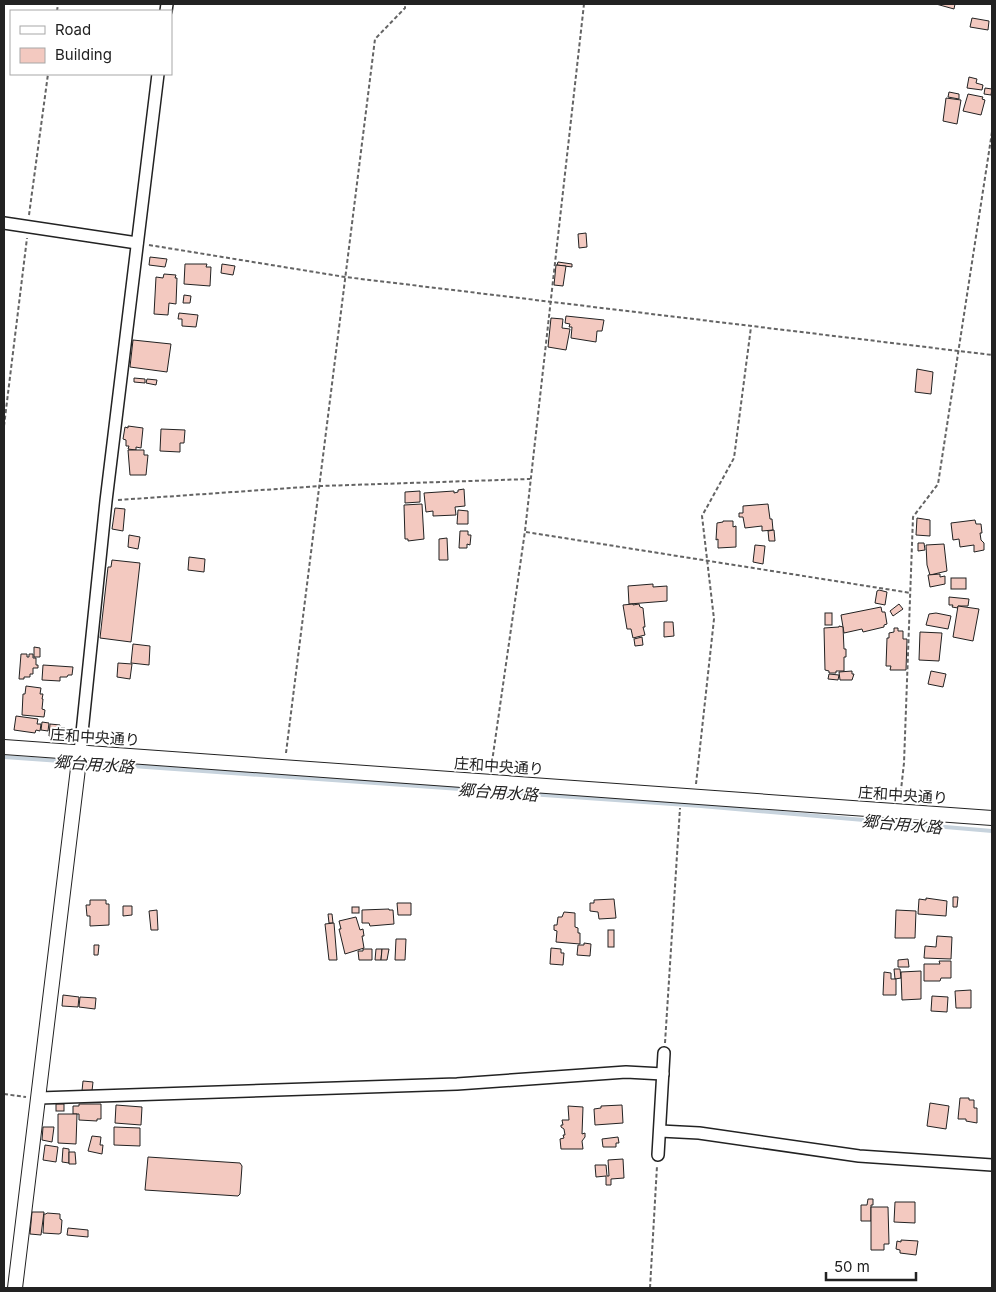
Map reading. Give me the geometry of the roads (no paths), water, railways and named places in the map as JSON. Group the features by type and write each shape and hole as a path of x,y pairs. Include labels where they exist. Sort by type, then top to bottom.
{"street":[{"path":"15,1288 80,752 106,501 136,244 158,75"},
{"path":"4,223 136,244"},
{"name":"庄和中央通り","path":"4,747 992,818"},
{"path":"658,1155 664,1053"},
{"path":"39,1098 457,1084 626,1072 662,1074"},
{"path":"660,1132 699,1133 859,1156 992,1165"}],"waterway":[{"name":"郷台用水路","path":"4,757 701,806 992,831"}]}
